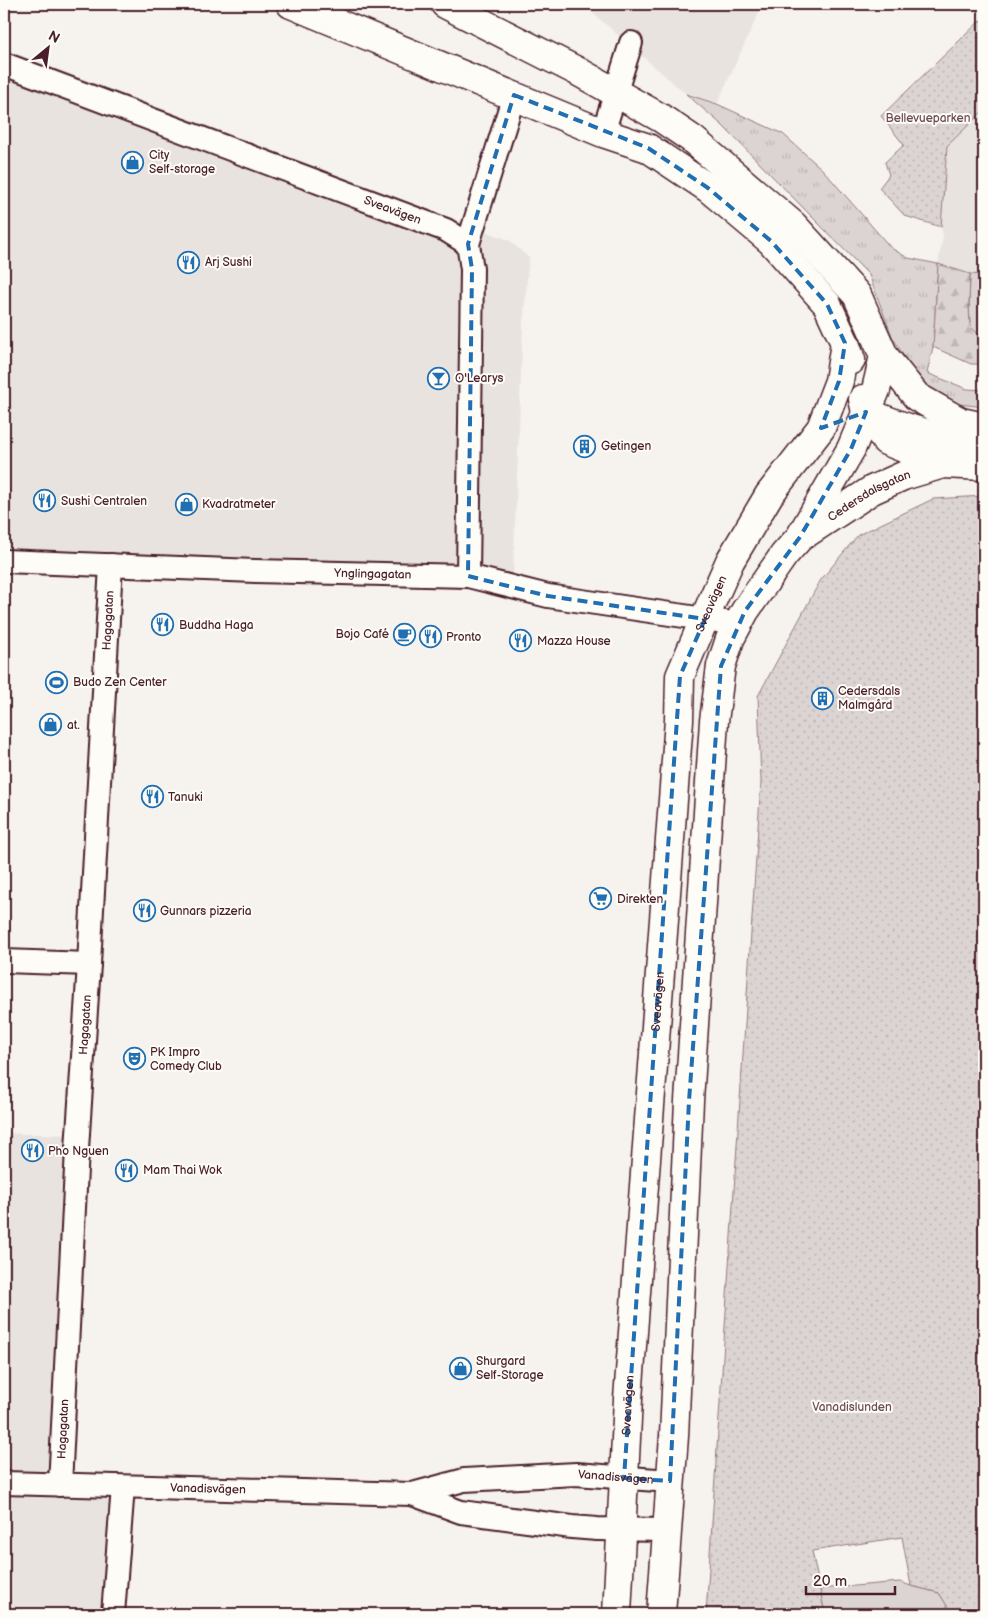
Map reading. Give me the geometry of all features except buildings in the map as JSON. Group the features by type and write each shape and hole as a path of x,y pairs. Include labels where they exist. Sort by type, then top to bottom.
{"main road":[{"path":"291,4 603,133 648,148 708,188 771,241 827,304 846,343"},
{"path":"445,4 544,53 616,92 661,118 692,139 793,225 857,295 884,356 917,397 961,422 984,427"},
{"name":"Cedersdalsgatan","path":"846,343 866,412 886,441 943,464 984,466"},
{"name":"Sveavägen","path":"617,1614 628,1399 679,729 680,676 730,561 769,495 821,428 839,381 846,343"},
{"path":"661,1614 674,1436 689,1101 714,721 721,666 730,639 745,611 792,546 851,449 876,390 884,356"},
{"path":"821,428 866,412 929,434 969,442 984,440"},
{"name":"Cedersdalsgatan","path":"792,546 872,490 903,476 943,464"}],"street":[{"path":"603,133 631,44"},
{"name":"Sveavägen","path":"4,64 446,230 468,244"},
{"path":"468,576 472,269 468,244 514,95"},
{"name":"Ynglingagatan","path":"4,561 255,571 468,576 548,596 738,624"},
{"name":"Hagagatan","path":"60,1485 77,1149 111,565"},
{"path":"4,961 89,964"},
{"name":"Vanadisvägen","path":"4,1483 412,1494 464,1480 576,1474 670,1481"},
{"path":"114,1614 123,1487"},
{"name":"Vanadisvägen","path":"412,1494 461,1512 572,1527 667,1530"}],"highlighted area":[{"path":"514,95 648,148 708,188 771,241 827,304 845,343 839,381 821,428 866,412 851,449 800,537 745,611 721,666 689,1101 670,1481 624,1478 680,676 705,619 548,596 468,576 472,269 468,244"}],"shaded area":[{"path":"582,4 763,4 717,104 686,94"},
{"path":"4,49 509,240 529,258 523,325 513,579 4,561"},
{"path":"984,110 984,364 971,364 933,347 938,264 943,235 941,227 947,146"},
{"path":"4,1133 75,1135 58,1487 119,1490 112,1614 4,1614"}],"green space":[{"name":"Bellevueparken","path":"984,17 984,110 947,146 941,227 905,216 879,188 889,175 885,162 904,145 881,116"},
{"path":"686,94 717,104 783,134 823,170 891,248 908,258 938,264 933,347 927,373 967,389 984,390 984,407 959,404 917,379 892,336 869,275 722,125"},
{"path":"938,264 970,274 970,326 979,335 984,336 984,364 971,364 933,347"},
{"path":"970,274 984,275 984,336 979,336 970,326"},
{"name":"Vanadislunden","path":"984,496 984,1614 952,1614 939,1593 911,1586 902,1537 812,1551 825,1614 706,1614 761,782 758,696 820,581 858,535 933,499"},
{"path":"900,1582 939,1593 952,1614 825,1614 820,1589"}],"place":[{"name":"City Self-storage","path":"133,162"},
{"name":"Arj Sushi","path":"189,262"},
{"name":"O'Learys","path":"439,378"},
{"name":"Getingen","path":"585,446"},
{"name":"Sushi Centralen","path":"45,501"},
{"name":"Kvadratmeter","path":"186,504"},
{"name":"Buddha Haga","path":"163,625"},
{"name":"Bojo Café","path":"405,634"},
{"name":"Pronto","path":"430,637"},
{"name":"Mazza House","path":"521,641"},
{"name":"Budo Zen Center","path":"57,682"},
{"name":"Cedersdals Malmgård","path":"822,698"},
{"name":"at.","path":"51,725"},
{"name":"Tanuki","path":"152,797"},
{"name":"Direkten","path":"601,899"},
{"name":"Gunnars pizzeria","path":"144,911"},
{"name":"PK Impro Comedy Club","path":"134,1059"},
{"name":"Pho Nguen","path":"32,1151"},
{"name":"Mam Thai Wok","path":"127,1170"},
{"name":"Shurgard Self-Storage","path":"460,1368"}]}
